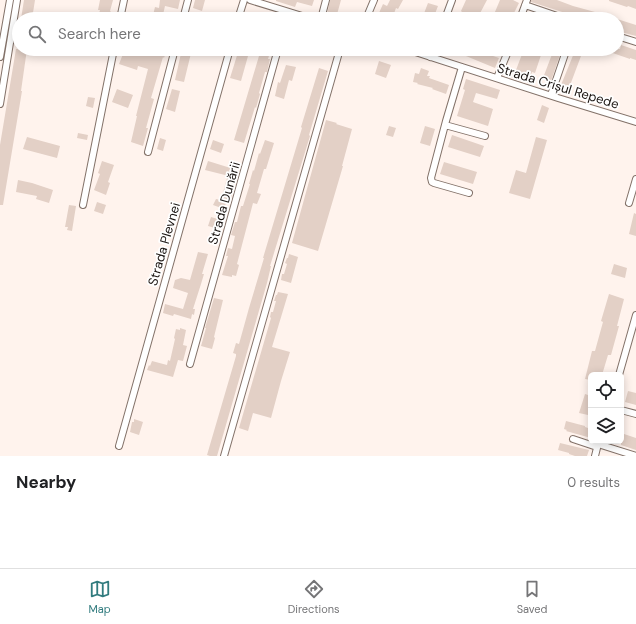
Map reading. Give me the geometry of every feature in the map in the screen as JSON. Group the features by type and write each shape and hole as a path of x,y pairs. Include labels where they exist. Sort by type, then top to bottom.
{"street":[{"path":"0,57 10,0"},
{"path":"15,12 17,0"},
{"path":"121,12 124,0"},
{"path":"185,12 188,0"},
{"path":"240,12 244,0"},
{"path":"250,0 288,12"},
{"path":"323,12 326,0"},
{"path":"369,12 374,0"},
{"path":"448,12 452,0"},
{"path":"526,3 548,12"},
{"path":"0,104 12,31"},
{"path":"624,38 636,42"},
{"path":"83,205 113,56"},
{"path":"148,152 173,56"},
{"name":"Strada Plevnei","path":"119,446 228,56"},
{"name":"Strada Dunării","path":"190,364 276,56"},
{"path":"224,456 338,56"},
{"name":"Strada Crișul Repede","path":"427,56 636,122"},
{"path":"497,78 505,56"},
{"path":"551,95 564,56"},
{"path":"462,67 431,178 432,182 434,183 469,193"},
{"path":"445,125 485,136"},
{"path":"629,203 636,179"},
{"path":"620,372 636,315"},
{"path":"624,411 636,414"},
{"path":"573,439 588,442"},
{"path":"595,456 598,444 636,456"}],"building":[{"path":"24,0 35,0 33,12 22,12"},
{"path":"100,0 113,0 111,12 99,12 100,10 98,10"},
{"path":"160,0 180,0 178,9 165,6 164,12 154,12 155,7 159,8"},
{"path":"195,0 205,0 202,11 193,8"},
{"path":"276,0 314,0 312,6 297,2 295,7"},
{"path":"330,0 341,0 338,12 328,12"},
{"path":"390,0 403,0 395,12 379,12 383,4 387,6"},
{"path":"466,0 487,0 481,12 461,11"},
{"path":"500,0 513,0 519,3 514,12 495,12"},
{"path":"531,0 557,0 595,12 562,12 531,2"},
{"path":"636,0 636,9 609,1"},
{"path":"428,3 438,6 436,12 425,12"},
{"path":"624,21 636,25 636,36 624,33"},
{"path":"624,46 636,50 636,60 621,56 624,56"},
{"path":"15,56 26,56 22,91 3,205 0,205 0,145"},
{"path":"122,56 165,56 164,58 163,57 151,98 154,99 143,146 131,142 148,69 138,66 137,70 119,64"},
{"path":"180,56 190,56 184,82 175,80"},
{"path":"237,56 248,56 241,81 230,78"},
{"path":"259,56 269,56 268,59 270,59 244,143 234,140"},
{"path":"466,56 493,56 499,58 495,68"},
{"path":"521,56 541,56 535,73 532,72 528,83 508,76 510,68 516,70"},
{"path":"551,56 560,56 551,81 543,78"},
{"path":"573,56 581,56 569,88 561,85"},
{"path":"379,61 391,65 386,78 375,74"},
{"path":"286,65 296,67 292,81 289,80 284,99 275,96 278,82 280,83"},
{"path":"319,68 328,71 309,135 310,136 270,266 267,283 217,456 210,456 207,455 236,356 236,354 233,353 236,343 239,344"},
{"path":"421,68 429,71 427,76 430,76 429,78 449,85 446,94 413,82 415,73 419,74"},
{"path":"466,79 500,90 497,99 476,93 473,102 493,109 488,126 457,116 465,90 463,89"},
{"path":"117,89 133,95 128,108 112,102"},
{"path":"172,89 180,91 175,112 166,109"},
{"path":"88,97 95,98 93,108 86,106"},
{"path":"542,105 549,108 544,123 537,120"},
{"path":"326,120 352,129 343,166 318,251 292,243"},
{"path":"389,126 396,128 393,137 386,135"},
{"path":"425,126 435,129 430,146 420,143"},
{"path":"78,133 88,135 87,140 77,138"},
{"path":"452,135 484,146 480,157 448,147"},
{"path":"27,137 60,146 57,158 23,149"},
{"path":"536,137 547,140 530,199 509,193 516,170 526,173"},
{"path":"160,138 166,140 163,151 157,149"},
{"path":"213,140 224,144 221,153 210,149"},
{"path":"265,140 274,143 257,193 261,194 257,204 253,203 237,264 239,265 236,276 232,275 232,277 222,275 228,256 226,256 228,248 232,249 235,236 231,235 235,222 237,222 241,206 243,206 253,170 254,171 259,153 260,154"},
{"path":"102,161 114,165 108,182 110,183 106,195 94,190 100,174 98,173"},
{"path":"208,161 237,170 231,198 228,197 224,209 213,205 216,199 221,200 227,178 225,175 205,170"},
{"path":"444,162 477,172 473,184 440,174"},
{"path":"18,180 53,190 49,203 36,199 37,196 16,192"},
{"path":"97,202 106,205 103,214 94,211"},
{"path":"69,205 76,206 72,231 67,230 68,227 65,227"},
{"path":"634,213 636,214 636,236 629,234"},
{"path":"211,217 221,220 219,229 208,226"},
{"path":"198,252 208,254 202,274 204,274 193,309 195,309 194,315 192,314 191,319 174,314 173,316 163,313 165,304 183,309 188,293 173,288 175,280 181,278 190,280"},
{"path":"289,254 298,257 291,283 281,280"},
{"path":"614,264 627,268 625,278 611,274"},
{"path":"278,292 288,294 272,347 290,352 271,418 253,413 248,431 239,428 271,318 271,312 273,312 276,301 274,301"},
{"path":"609,294 624,299 617,326 619,326 611,355 608,355 603,372 588,372 588,380 585,379 592,351 595,351 603,322 601,321"},
{"path":"214,298 223,300 212,349 201,346"},
{"path":"180,328 186,330 183,345 187,346 183,361 178,360 173,377 147,370 152,361 167,365 168,360 170,361 176,329 180,330"},
{"path":"628,391 636,393 636,405 625,402"},
{"path":"585,394 588,395 588,415 579,413"},
{"path":"134,419 143,422 139,435 130,432"},
{"path":"566,421 585,426 588,428 588,437 566,431 567,430 564,429"},
{"path":"624,434 636,438 636,450 621,445 624,444"},
{"path":"560,443 589,450 587,456 575,456 558,450"}]}
